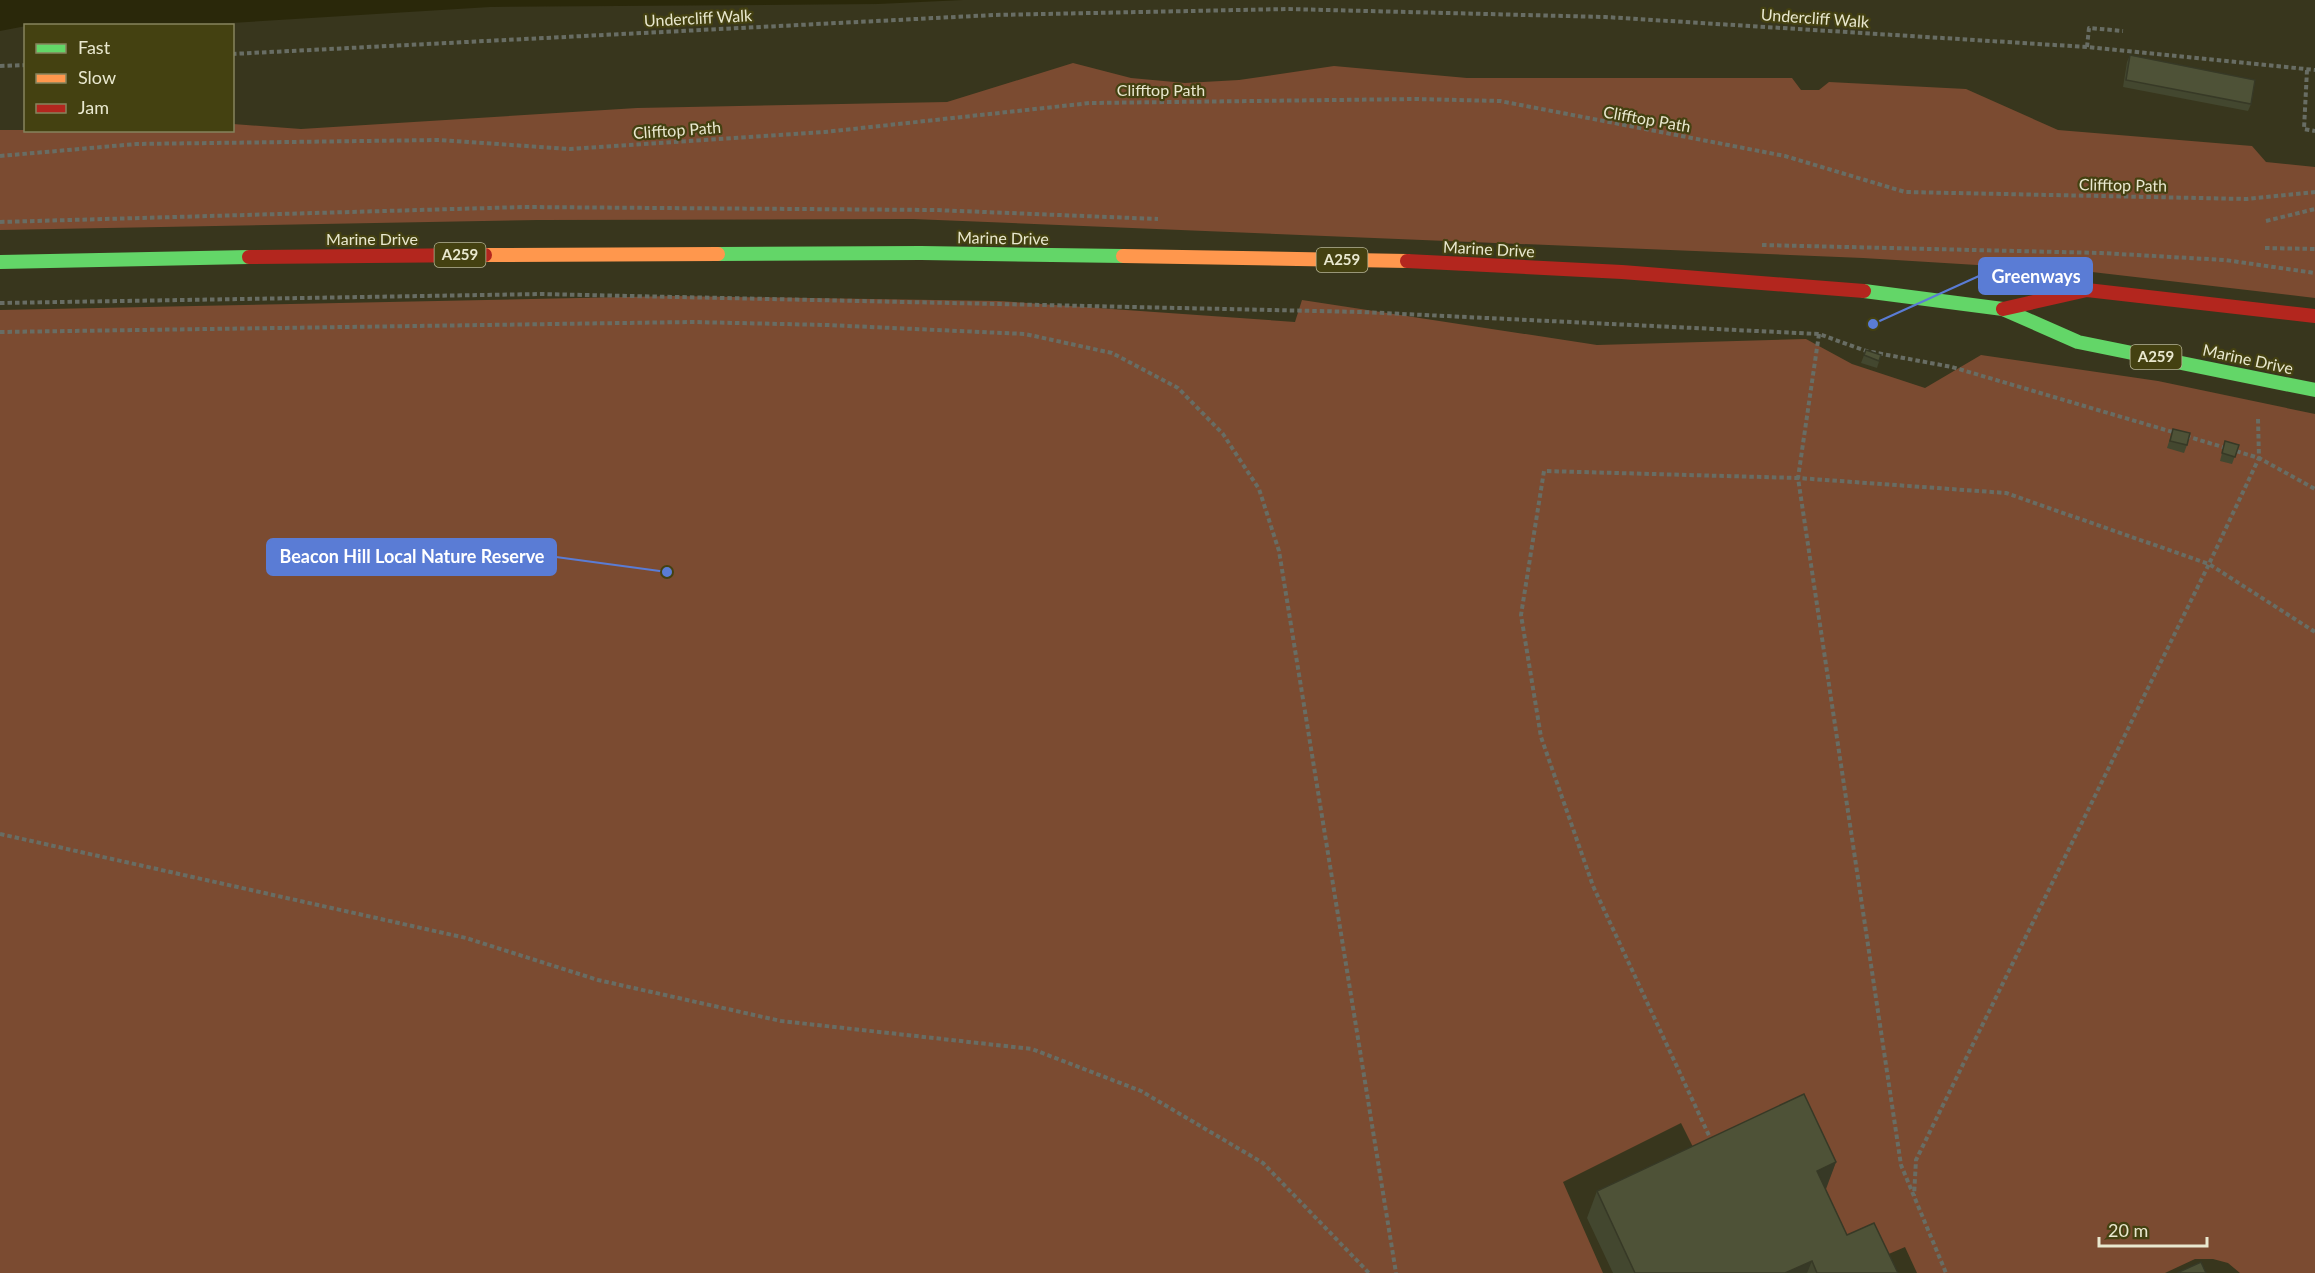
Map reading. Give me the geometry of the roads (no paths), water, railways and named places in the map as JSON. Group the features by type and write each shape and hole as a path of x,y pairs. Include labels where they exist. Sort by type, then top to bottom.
{"main road":[{"name":"Marine Drive","path":"0,262 332,256 921,253 1390,261 1622,272 1896,293 2003,309 2078,342 2315,390"},
{"name":"Marine Drive","path":"2003,309 2087,290 2315,316"}],"place":[{"name":"Greenways","path":"1873,324"},
{"name":"Beacon Hill Local Nature Reserve","path":"667,572"}]}
